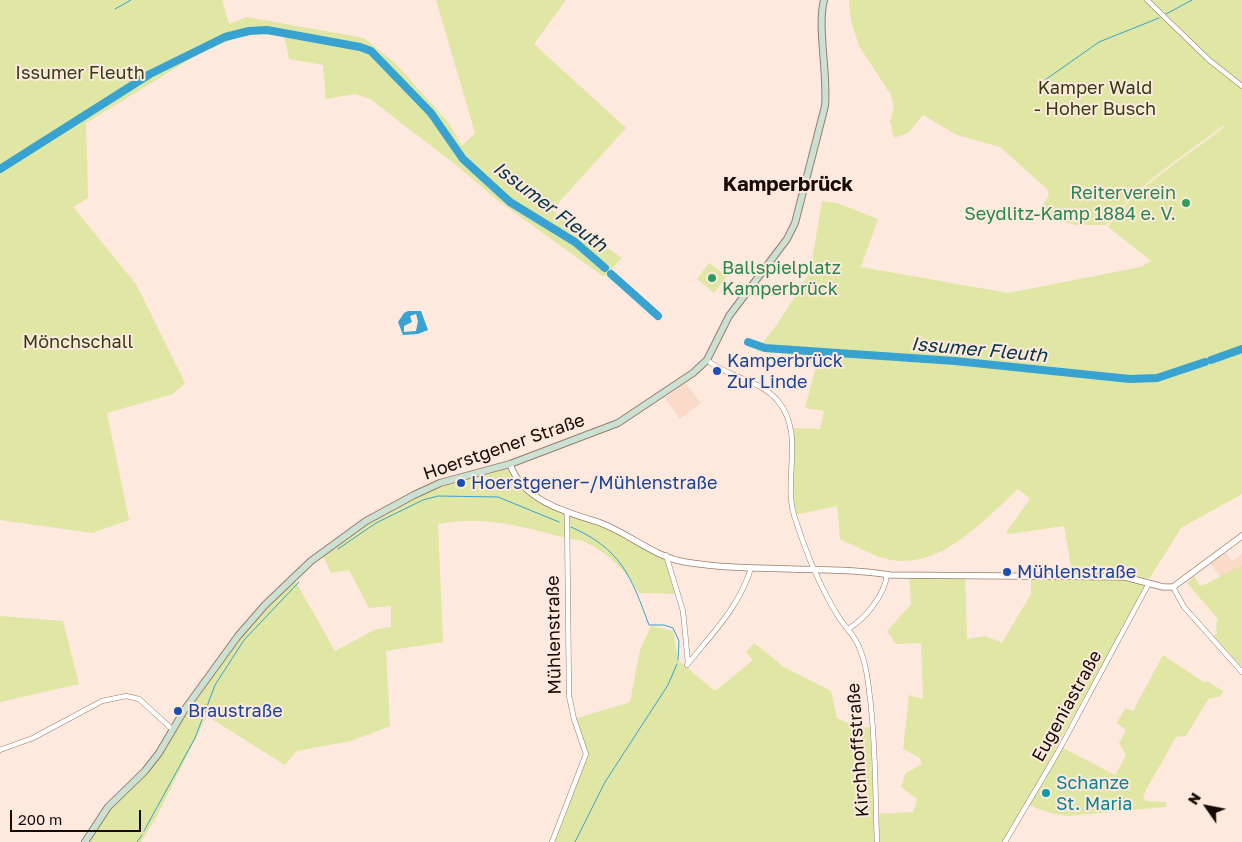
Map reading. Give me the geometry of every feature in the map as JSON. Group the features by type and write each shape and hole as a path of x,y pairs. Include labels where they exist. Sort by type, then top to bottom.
{"main road":[{"name":"Hoerstgener Straße","path":"85,842 108,807 146,771 172,729 238,636 265,605 311,561 366,521 440,483 510,464 618,422 693,373 707,360 729,316 787,239 795,223 825,106 822,16 824,0"}],"street":[{"path":"1147,0 1209,60 1242,86"},
{"name":"Kirchhoffstraße","path":"707,360 718,369 756,384 768,392 785,412 792,435 791,500 815,571 840,619 859,645 868,676 874,727 877,842"},
{"path":"510,464 518,483 530,493 567,513 600,523 683,562 751,568 859,571 887,574 1125,577 1173,587 1242,536"},
{"name":"Mühlenstraße","path":"552,842 586,754 574,719 569,696 567,513"},
{"path":"666,555 683,611 688,664 717,630 741,593 751,568"},
{"path":"848,630 870,608 886,581 887,574"},
{"name":"Eugeniastraße","path":"1005,842 1062,744 1149,583"},
{"path":"1173,587 1184,607 1242,672"},
{"path":"0,750 33,738 102,701 126,696 139,700 172,729"}],"shaded area":[{"path":"685,383 701,403 680,419 665,398"},
{"path":"1223,553 1226,553 1232,561 1242,554 1242,565 1221,577 1210,563"}],"green space":[{"name":"Mönchschall","path":"0,0 222,0 229,24 247,17 364,38 395,63 448,122 462,146 475,133 436,0 566,0 534,44 626,128 552,210 622,258 604,277 497,200 456,165 370,99 355,94 326,99 323,65 289,59 284,36 248,33 202,52 86,123 88,198 73,207 136,284 185,383 173,394 107,413 129,520 92,533 0,520"},
{"name":"Kamper Wald - Hoher Busch","path":"849,0 1242,0 1242,494 1181,528 1149,579 1126,574 1072,573 1064,526 1009,534 1006,532 1030,499 1018,489 990,516 958,542 940,552 922,558 903,561 883,558 840,539 837,506 794,515 791,500 791,428 820,429 824,411 805,408 818,358 756,351 776,326 810,272 822,201 837,203 878,219 861,267 1008,293 1141,267 1151,261 1108,227 1132,199 1162,173 1225,126 1146,184 1131,197 1107,225 1075,225 1038,215 1049,195 1047,189 1000,147 957,135 923,115 908,133 894,138 890,121 894,108 891,95 859,46 851,21"},
{"name":"Ballspielplatz Kamperbrück","path":"709,263 727,276 714,293 697,279"},
{"path":"510,464 518,483 567,513 600,523 666,555 680,594 639,593 616,563 602,552 582,541 485,521 438,524 443,642 386,651 390,726 351,741 297,751 285,765 207,716 157,816 141,842 85,842 90,832 145,769 238,636 293,577 335,651 376,629 391,627 391,606 369,608 349,570 331,573 322,553 414,495 440,483"},
{"path":"1242,565 1242,667 1214,636 1217,633 1216,622 1218,619 1187,583 1194,576 1200,586"},
{"path":"909,574 965,575 967,639 986,636 1002,643 1031,594 1031,578 1122,579 1147,586 1055,749 1058,752 1005,842 877,842 876,814 913,812 917,799 901,787 906,773 922,764 920,758 903,749 909,695 923,699 921,643 896,644 887,631 911,604"},
{"path":"0,616 63,621 79,684 0,702"},
{"path":"651,626 673,631 678,660 715,691 753,660 746,652 754,643 784,667 831,691 837,718 858,728 870,727 876,842 552,842 586,755 574,719 630,702 640,650"},
{"path":"1163,655 1205,683 1207,681 1223,691 1220,697 1209,698 1186,736 1176,737 1146,790 1143,798 1146,801 1167,802 1166,807 1068,816 1051,813 1028,805 1063,748 1115,775 1126,755 1119,743 1126,730 1117,723 1125,708 1133,711"}],"water":[{"path":"408,311 421,311 428,330 418,334 403,335 398,322 404,313","holes":["416,314 418,321 416,331 404,332 404,326 412,322 410,316"]}],"waterway":[{"path":"115,9 131,0"},
{"path":"1166,14 1192,0"},
{"path":"1045,80 1099,42 1159,18"},
{"name":"Issumer Fleuth","path":"0,169 150,74 225,37 249,31 267,30 360,47 371,51 431,113 463,159 510,202 575,242 605,268"},
{"name":"Issumer Fleuth","path":"611,274 658,316"},
{"name":"Issumer Fleuth","path":"748,342 765,348 955,361 1130,379 1157,378 1205,362"},
{"name":"Issumer Fleuth","path":"1211,360 1242,349"},
{"path":"338,549 376,523 423,500 438,496 498,497 559,522"},
{"path":"571,527 602,545 622,566 630,578 649,625 664,625 673,628 679,641 678,660"},
{"path":"144,831 195,738 215,685 244,640 299,582"},
{"path":"575,842 605,782 668,685 677,664"},
{"path":"137,842 142,835"}],"place":[{"name":"Reiterverein Seydlitz-Kamp 1884 e. V.","path":"1186,203"},
{"name":"Ballspielplatz Kamperbrück","path":"712,278"},
{"name":"Kamperbrück Zur Linde","path":"717,371"},
{"name":"Hoerstgener−/Mühlenstraße","path":"461,483"},
{"name":"Mühlenstraße","path":"1007,572"},
{"name":"Braustraße","path":"178,711"},
{"name":"Schanze St. Maria","path":"1046,793"}],"district":[{"name":"Kamperbrück","path":"788,185"}]}
